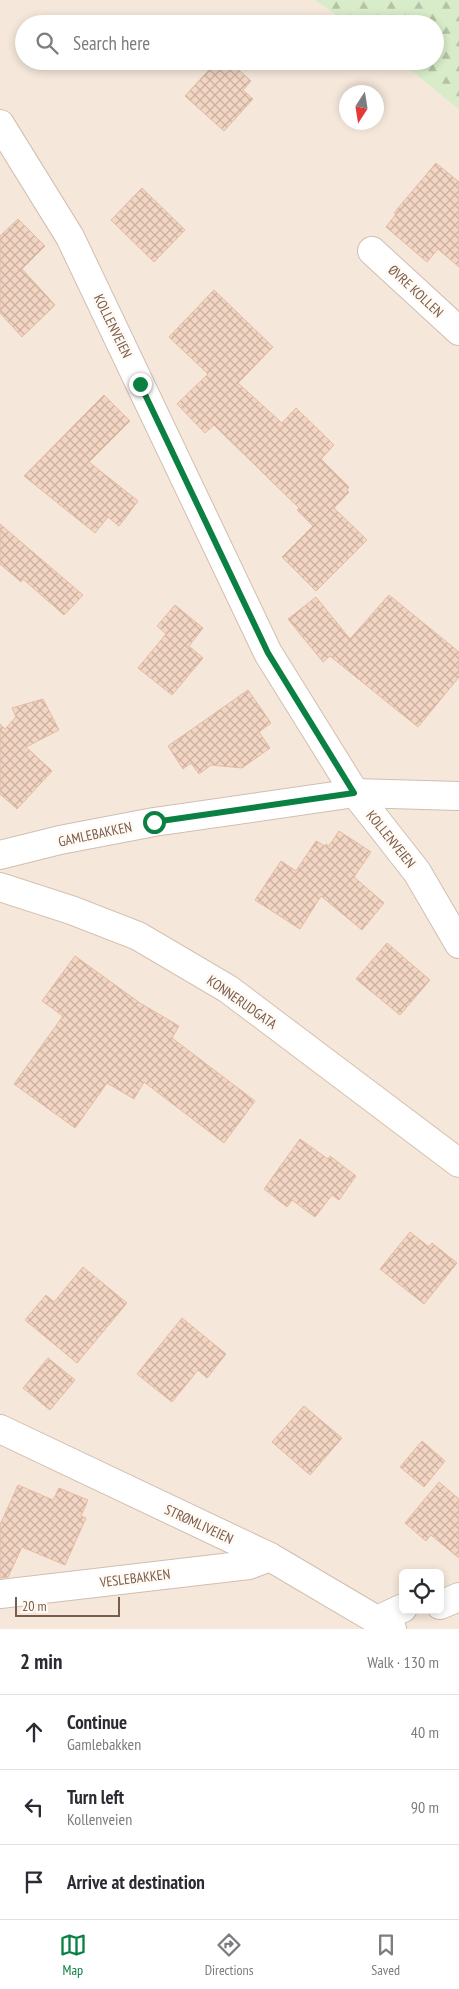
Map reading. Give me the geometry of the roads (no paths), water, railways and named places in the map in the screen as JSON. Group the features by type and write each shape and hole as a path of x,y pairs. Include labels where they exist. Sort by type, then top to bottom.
{"street":[{"name":"KOLLENVEIEN","path":"0,124 70,237 268,653 354,793 417,872 459,944"},
{"name":"ØVRE KOLLEN","path":"372,251 459,331"},
{"name":"GAMLEBAKKEN","path":"0,855 60,840 154,822 354,793 459,796"},
{"name":"KONNERUDGATA","path":"0,886 71,910 138,936 228,988 459,1163"},
{"name":"STRØMLIVEIEN","path":"0,1429 270,1558 384,1624"},
{"name":"VESLEBAKKEN","path":"0,1594 249,1565 270,1558"},
{"path":"444,1603 459,1597"},
{"path":"384,1624 399,1611"}]}
